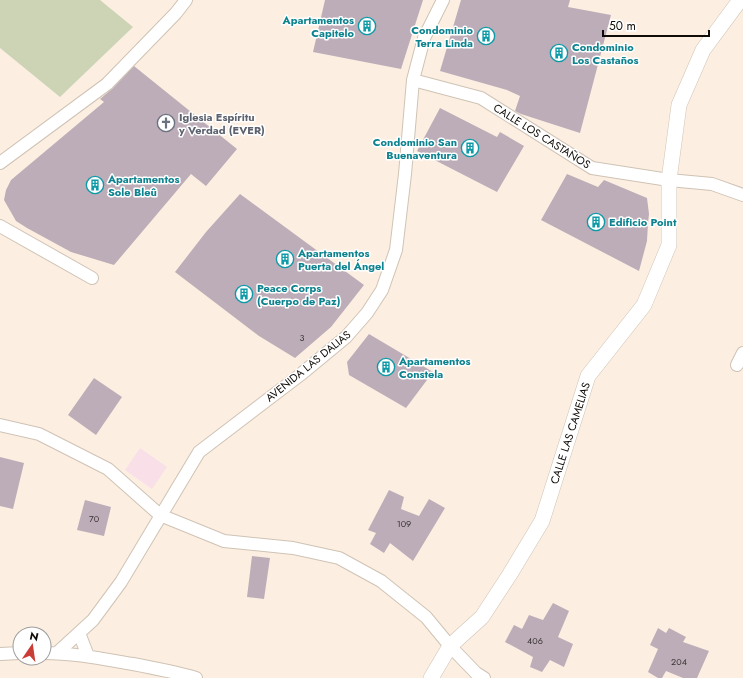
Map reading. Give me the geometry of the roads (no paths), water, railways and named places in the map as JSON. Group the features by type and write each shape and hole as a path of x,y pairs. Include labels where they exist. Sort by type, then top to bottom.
{"street":[{"path":"0,163 107,84 176,13 186,0"},
{"name":"AVENIDA LAS DALIAS","path":"57,653 93,620 121,582 199,452 300,375 346,337 367,313 382,290 396,250 406,174 413,80 424,38 443,0"},
{"name":"CALLE LAS CAMELIAS","path":"431,678 450,646 482,617 542,521 588,376 644,305 669,245 669,180 679,105 703,50 740,0"},
{"name":"CALLE LOS CASTAÑOS","path":"413,80 481,98 592,168 669,180 712,184 743,195"},
{"path":"0,226 92,278"},
{"path":"737,365 743,353"},
{"path":"0,424 40,434 108,469 160,515 224,541 292,548 340,558 381,581 420,612 476,673 484,678"},
{"path":"79,633 88,656"},
{"path":"0,654 12,653"},
{"path":"52,653 88,656 178,673 196,678"}],"place":[{"name":"Apartamentos Capitelo","path":"367,26"},
{"name":"Condominio Terra Linda","path":"486,36"},
{"name":"Condominio Los Castaños","path":"559,53"},
{"name":"Iglesia Espíritu y Verdad (EVER)","path":"166,123"},
{"name":"Condominio San Buenaventura","path":"470,148"},
{"name":"Apartamentos Sole Bleû","path":"95,185"},
{"name":"Edificio Point","path":"596,222"},
{"name":"Apartamentos Puerta del Ángel","path":"285,259"},
{"name":"Peace Corps (Cuerpo de Paz)","path":"244,294"},
{"name":"Apartamentos Constela","path":"386,367"}]}
